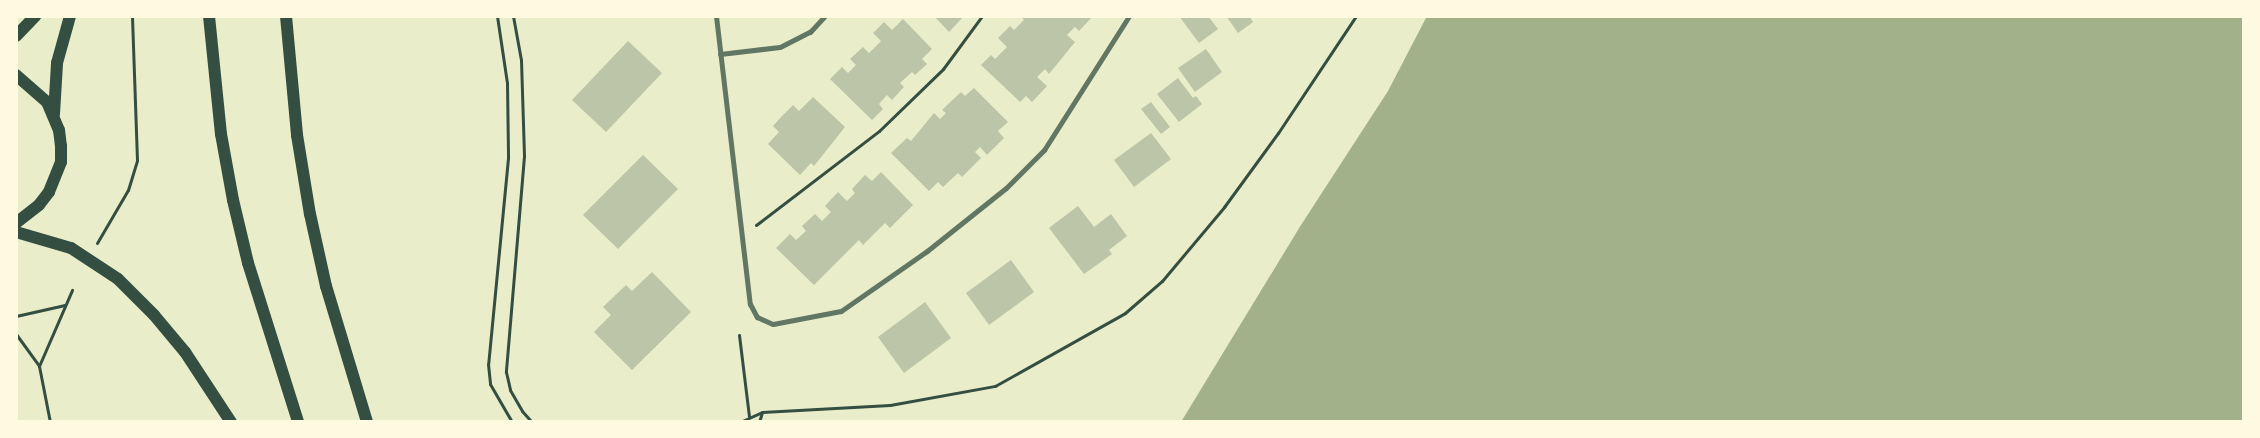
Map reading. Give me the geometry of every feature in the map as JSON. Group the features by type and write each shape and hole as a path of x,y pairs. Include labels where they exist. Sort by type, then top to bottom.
{"main road":[{"path":"16,36 35,16"},
{"path":"16,223 39,205 56,178 61,146 54,114 58,63 70,16"},
{"path":"209,16 222,134 248,263 298,422"},
{"path":"286,16 297,135 310,214 328,295 367,422"},
{"path":"16,76 37,91 54,114"},
{"path":"16,232 71,248 118,279 154,315 185,352 231,422"}],"street":[{"path":"716,16 750,304 757,317 773,324 841,311 927,251 1025,172 1060,126 1128,16"},
{"path":"720,54 780,48 810,32 825,16"}],"path":[{"path":"96,245 128,190 137,160 132,16"},
{"path":"497,16 507,83 508,158 488,364 490,384 512,422"},
{"path":"513,16 521,60 524,139 506,372 510,390 522,411 532,422"},
{"path":"742,235 879,131 942,69 982,16"},
{"path":"740,422 749,416 762,412 890,405 995,386 1125,313 1162,281 1224,207 1278,133 1356,16"},
{"path":"39,366 72,290"},
{"path":"16,316 39,314 65,305"},
{"path":"16,334 39,366 50,422"},
{"path":"738,336 749,416"},
{"path":"759,422 762,412"}],"shaded area":[{"path":"1427,16 2244,16 2244,422 1181,422 1301,225 1388,91"}],"building":[{"path":"934,16 964,16 949,32"},
{"path":"1020,16 1093,16 1079,31 1075,27 1067,35 1075,42 1049,74 1045,69 1037,77 1047,86 1032,102 1026,96 1020,102 981,65 991,55 995,59 1007,47 998,38 1010,26 1014,30 1024,20"},
{"path":"1179,16 1208,16 1218,29 1199,43"},
{"path":"1226,16 1249,16 1253,22 1238,33"},
{"path":"903,19 932,49 922,59 927,64 915,75 912,72 900,83 904,87 892,100 887,95 879,104 883,109 872,120 830,79 842,67 848,73 856,65 850,59 863,47 869,53 881,41 873,33 884,22 892,30"},
{"path":"628,41 662,73 606,132 572,100"},
{"path":"1206,49 1222,72 1195,92 1178,68"},
{"path":"1178,78 1193,98 1196,96 1202,104 1179,122 1157,94"},
{"path":"974,88 1008,122 998,131 1004,138 987,155 980,147 975,152 981,158 962,177 958,173 943,187 938,182 929,191 891,153 907,138 911,141 934,113 940,119 946,113 942,110 961,92 965,96"},
{"path":"813,97 845,127 814,166 811,163 800,175 768,144 779,132 773,126 783,115 793,105 799,111"},
{"path":"1151,102 1170,127 1161,134 1141,109"},
{"path":"1151,133 1171,159 1134,187 1114,160"},
{"path":"643,155 678,189 618,249 583,215"},
{"path":"881,172 913,205 890,228 885,223 863,245 859,240 814,285 776,248 790,234 796,240 806,231 802,226 815,214 822,221 831,212 825,206 838,192 847,201 855,193 852,189 865,175 872,181"},
{"path":"1078,206 1094,227 1111,214 1127,236 1109,250 1112,254 1084,274 1049,228"},
{"path":"1011,260 1034,292 989,325 966,293"},
{"path":"652,272 691,312 632,370 594,332 611,315 603,307 626,285 632,291"},
{"path":"925,302 951,338 904,373 878,337"}]}
